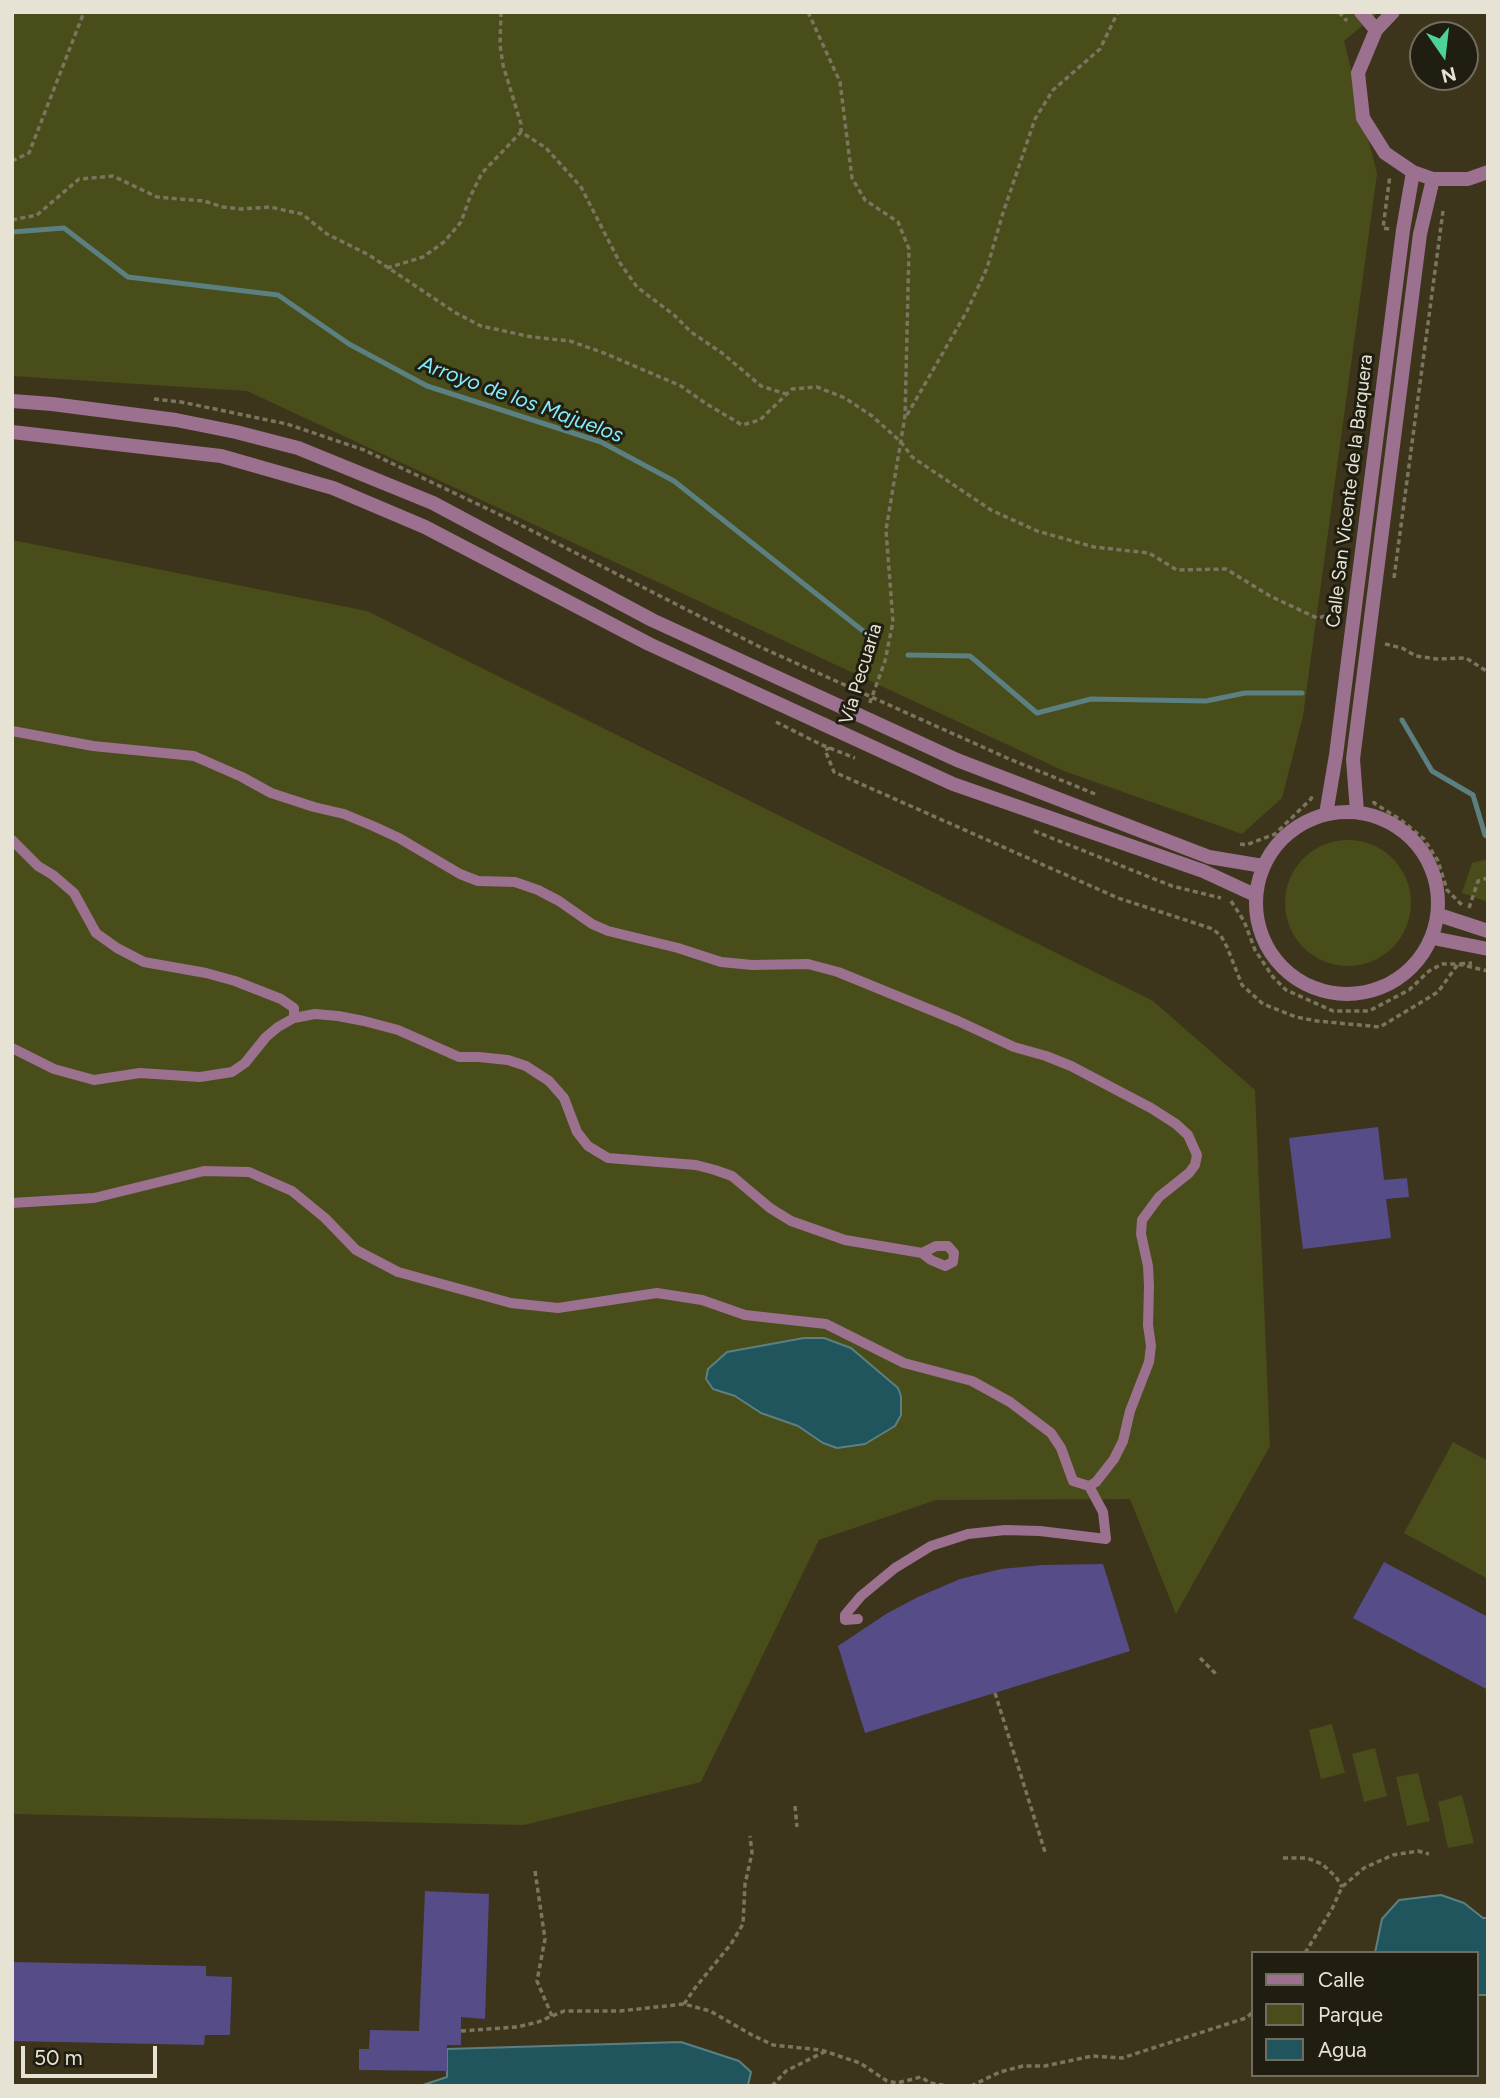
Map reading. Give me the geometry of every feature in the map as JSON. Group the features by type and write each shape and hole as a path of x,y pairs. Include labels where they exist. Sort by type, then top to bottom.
{"street":[{"path":"1361,12 1376,30"},
{"path":"1393,12 1376,30 1358,73 1363,118 1385,153 1413,172 1433,179 1468,179 1488,172"},
{"name":"Calle San Vicente de la Barquera","path":"1326,814 1336,755 1403,230 1413,172"},
{"name":"Calle San Vicente de la Barquera","path":"1357,812 1353,759 1420,234 1433,179"},
{"path":"12,401 176,419 298,448 433,503 652,620 957,761 1209,857 1263,866"},
{"path":"12,432 221,456 334,488 425,527 649,644 953,784 1203,871 1255,895"},
{"path":"1357,812 1395,825 1421,849 1437,884 1439,915 1433,938 1419,961 1389,985 1353,995 1334,994 1307,986 1279,965 1261,937 1255,895 1263,866 1276,845 1299,825 1326,814 1357,812"},
{"path":"1439,915 1488,931"},
{"path":"1433,938 1488,949"}],"lane":[{"path":"12,731 93,746 194,756 271,793 344,814 373,826 460,874 478,881 515,882 538,890 608,931 678,948 721,962 752,965 808,964 838,972 1014,1047 1071,1066 1176,1124 1188,1135 1196,1156 1195,1165 1158,1197 1142,1220 1148,1266 1148,1325 1152,1346 1149,1362 1114,1460 1097,1482 1088,1486"},
{"path":"12,841 38,866 74,893 96,933 117,948 144,962 206,973 281,999 293,1008 294,1018"},
{"path":"12,1048 54,1069 94,1080 140,1073 200,1077 232,1072 246,1063 266,1037 294,1018 315,1014 351,1018 398,1030 458,1057 508,1060 526,1066 549,1081 565,1098 578,1132 588,1146 608,1158 696,1165 715,1170 732,1176 770,1208 791,1221 845,1240 922,1252"},
{"path":"12,1203 94,1198 204,1171 249,1172 292,1191 325,1218 356,1250 398,1272 511,1303 558,1308 657,1293 702,1300 745,1315 826,1324 904,1363 972,1381 1010,1402 1051,1433 1073,1480 1088,1486 1103,1512 1106,1539 1040,1531 1005,1530 968,1534 931,1546 895,1568 861,1596 845,1615 845,1620 858,1619"}],"path":[{"path":"12,161 29,153 84,12"},
{"path":"387,268 423,257 444,242 461,222 482,173 521,132 503,65 500,45 501,12"},
{"name":"Vía Pecuaria","path":"808,12 840,82 852,178 865,200 898,222 909,249 905,416 886,530 893,622 884,661 864,717"},
{"path":"905,416 967,311 987,268 1035,120 1053,90 1100,49 1118,12"},
{"path":"521,132 546,148 581,187 620,263 637,287 761,386 786,394"},
{"path":"12,220 37,215 79,179 113,176 157,197 204,201 241,209 270,207 302,214 327,234 369,255 456,313 481,326 532,337 570,341 604,353 681,386 705,404 742,425 760,420 792,388 817,387 845,398 872,416 901,442 912,457 991,510 1037,531 1094,547 1149,553 1177,570 1226,569 1270,596 1317,618 1354,609"},
{"path":"1392,590 1444,202"},
{"path":"142,398 181,402 287,424 364,450 513,521 758,646 1007,758 1098,795"},
{"path":"1385,644 1402,648 1416,656 1437,660 1466,658 1488,672"},
{"name":"Vía Pecuaria","path":"856,739 825,750 834,772 1118,898 1213,929 1227,947 1242,985 1263,1004 1296,1017 1380,1027 1438,992 1458,964 1472,963"},
{"path":"1235,844 1246,845 1275,834 1311,799 1314,787"},
{"path":"1373,792 1374,803 1401,820 1423,839 1438,862 1447,890 1468,910 1478,881 1488,878"},
{"path":"1200,1658 1216,1674"},
{"path":"995,1693 1045,1852"},
{"path":"795,1806 797,1827"},
{"path":"684,2004 731,1944 743,1924 745,1884 752,1853 750,1836"},
{"path":"1306,1951 1342,1887 1364,1868 1393,1855 1418,1851 1429,1854"},
{"path":"1283,1858 1307,1858 1322,1864 1342,1887"},
{"path":"535,1871 545,1939 537,1981 552,2016"},
{"path":"461,2031 517,2027 564,2011 620,2011 684,2004 710,2011 773,2045 825,2051 860,2063 887,2081 897,2083 921,2077 930,2083 949,2086"},
{"path":"971,2086 1000,2072 1023,2066 1045,2066 1092,2056 1122,2058 1246,2018 1252,2013"},
{"path":"772,2086 786,2071 825,2051"}],"green space":[{"path":"12,12 1379,12 1344,41 1377,174 1303,716 1282,798 1242,834 1064,771 247,391 12,376"},
{"path":"12,540 367,611 1153,1001 1255,1090 1270,1446 1176,1614 1130,1499 936,1500 819,1540 701,1782 524,1825 12,1814"},
{"path":"1348,840 1372,845 1392,859 1406,879 1411,903 1406,927 1392,947 1372,961 1348,966 1324,961 1304,947 1290,927 1285,903 1290,879 1304,859 1324,845"},
{"path":"1488,859 1488,902 1462,893 1472,863"},
{"path":"1453,1442 1488,1461 1488,1579 1404,1533"},
{"path":"1332,1724 1345,1773 1321,1779 1309,1730"},
{"path":"1375,1748 1387,1796 1364,1802 1352,1754"},
{"path":"1418,1773 1430,1821 1407,1826 1396,1777"},
{"path":"1462,1795 1474,1843 1448,1848 1438,1802"}],"water":[{"path":"804,1338 824,1338 851,1348 898,1388 901,1415 895,1426 865,1444 837,1448 823,1443 798,1426 761,1413 735,1396 713,1389 706,1379 708,1369 727,1352"},
{"path":"1441,1895 1464,1903 1483,1918 1488,1918 1488,1995 1479,1995 1479,1951 1375,1951 1382,1919 1399,1900"},
{"path":"681,2042 739,2061 751,2072 748,2085 420,2086 447,2077 447,2049"}],"building":[{"path":"1378,1127 1384,1180 1407,1178 1409,1197 1386,1199 1391,1238 1303,1249 1289,1138"},
{"path":"1384,1562 1488,1617 1488,1690 1353,1618"},
{"path":"1103,1564 1130,1651 865,1733 838,1646 886,1614 960,1579 1001,1569"},
{"path":"425,1891 489,1894 485,2019 461,2017 461,2045 447,2045 447,2071 359,2070 359,2049 369,2049 370,2030 419,2031"},
{"path":"12,1962 206,1966 206,1976 232,1977 230,2035 205,2035 204,2045 12,2041"}],"waterway":[{"name":"Arroyo de los Majuelos","path":"12,232 64,228 128,277 278,295 349,344 427,386 601,442 674,481 872,638"},
{"name":"Arroyo de los Majuelos","path":"908,655 970,656 1037,713 1091,699 1206,701 1245,693 1302,693"},
{"name":"Arroyo de los Majuelos","path":"1402,720 1432,771 1473,795 1485,835 1488,837"}]}
